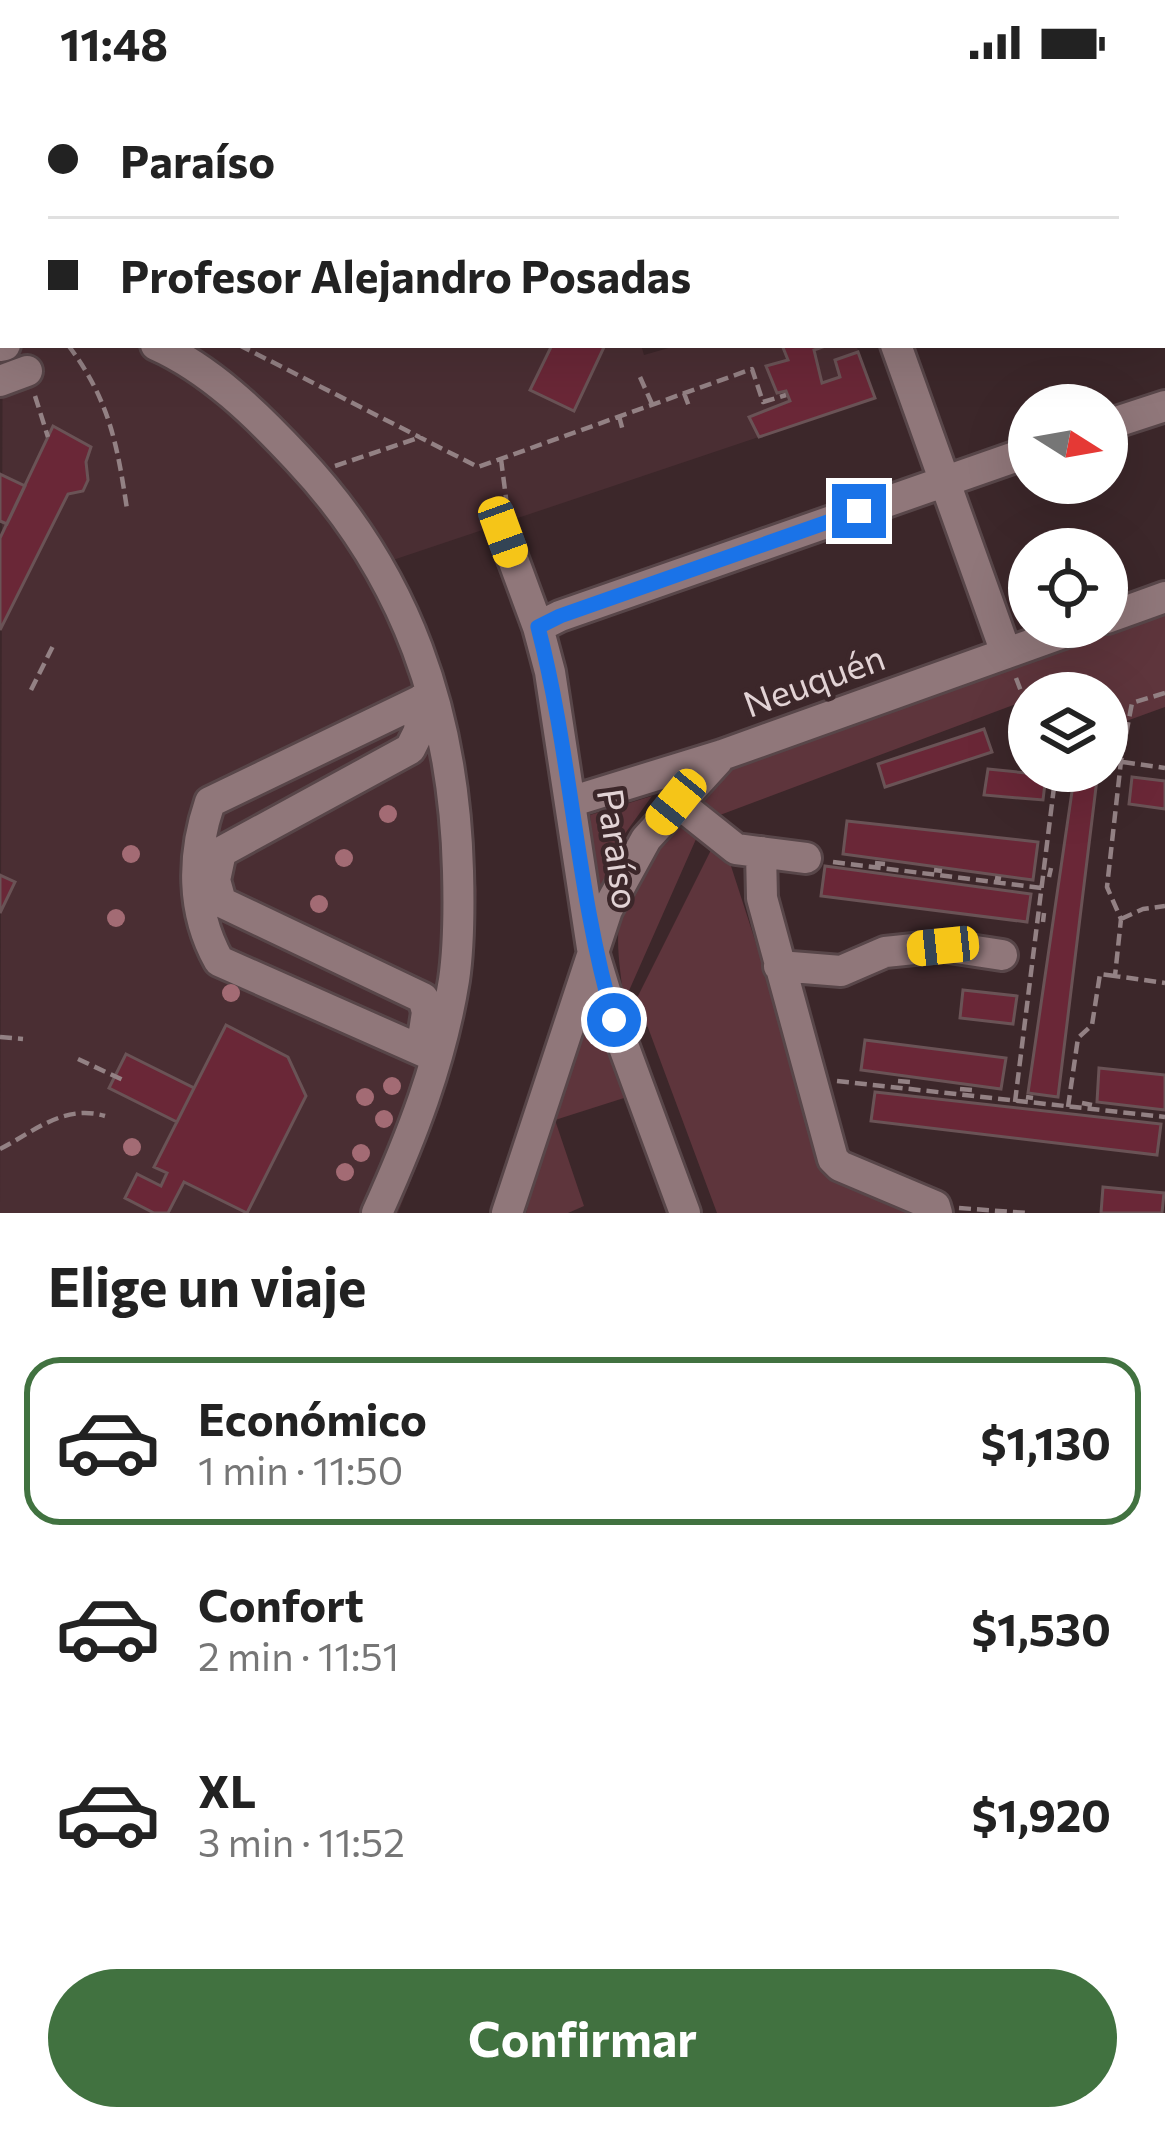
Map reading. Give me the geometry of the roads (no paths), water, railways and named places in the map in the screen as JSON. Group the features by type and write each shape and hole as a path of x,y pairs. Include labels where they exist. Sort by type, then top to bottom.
{"street":[{"path":"161,348 202,371 268,427 355,526 385,574 452,770 459,903 454,979 429,1054 412,1135 377,1213"},
{"path":"897,348 1006,653"},
{"path":"1128,418 1165,406"},
{"path":"538,627 1008,459"},
{"name":"Paraíso","path":"506,523 538,627 573,801 592,948 686,1213"},
{"path":"1128,610 1165,597"},
{"name":"Neuquén","path":"573,801 722,755 1020,648"},
{"path":"427,698 210,802 201,827 198,915 219,961 429,1054"},
{"path":"207,938 221,902 215,880 221,852 410,749 427,698"},
{"path":"507,1213 592,948 627,870 676,802 722,755"},
{"path":"676,802 736,849 806,859"},
{"path":"201,827 221,852"},
{"path":"760,852 762,898 833,1159 936,1209"},
{"path":"221,902 423,998 429,1054"},
{"path":"779,966 841,971 885,952 943,946 1002,955"}]}
